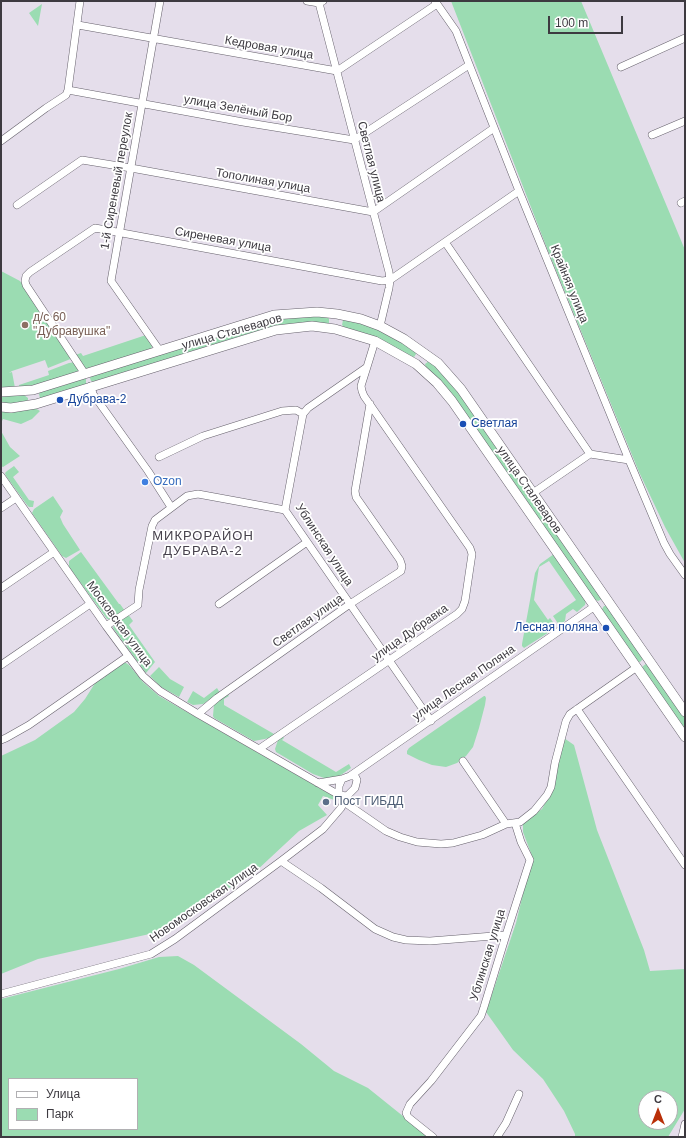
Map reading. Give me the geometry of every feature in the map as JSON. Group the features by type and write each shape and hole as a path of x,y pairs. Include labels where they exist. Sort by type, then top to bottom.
{"main road":[{"name":"улица Сталеваров","path":"1,392 33,390 274,315 317,312 338,314 361,319 380,326 404,339 438,363 461,389 534,492 685,712"},
{"path":"335,329 338,314"},
{"name":"улица Сталеваров","path":"1,407 11,408 36,404 276,330 312,326 335,329 375,341 416,364 437,383 452,400 685,737"},
{"path":"416,364 424,353"},
{"path":"85,374 91,386"},
{"path":"33,390 36,404"},
{"path":"595,606 607,599"},
{"path":"637,667 649,659"}],"street":[{"path":"1,141 66,95 78,25 80,1"},
{"name":"1-й Сиреневый переулок","path":"160,1 111,281 160,350"},
{"path":"307,1 321,2"},
{"name":"Светлая улица","path":"321,2 354,140 390,280 380,326"},
{"path":"338,71 436,2"},
{"name":"Крайняя улица","path":"436,2 456,31 519,191 629,460 664,543 685,575"},
{"name":"Кедровая улица","path":"78,25 338,71"},
{"path":"621,67 685,38"},
{"path":"354,140 469,65"},
{"name":"улица Зелёный Бор","path":"68,90 243,122 354,140"},
{"path":"652,135 685,121"},
{"path":"373,212 494,128"},
{"name":"Тополиная улица","path":"17,205 82,160 373,212"},
{"path":"390,280 519,191"},
{"name":"Сиреневая улица","path":"85,374 26,285 26,276 95,228 382,281 390,280"},
{"path":"445,242 590,454"},
{"path":"159,457 202,436 282,411 296,410 302,414 308,408 367,367 375,341"},
{"name":"улица Дубравка","path":"259,749 390,661 462,609 469,578 472,554 470,548 362,391 361,386 367,367"},
{"path":"91,386 93,394 171,507"},
{"name":"Светлая улица","path":"198,714 217,698 350,604 401,571 402,566 400,560 356,497 355,491 370,404"},
{"name":"Ублинская улица","path":"302,414 285,510 431,721"},
{"path":"534,492 590,454 629,460"},
{"name":"Московская улица","path":"1,476 90,604 143,676 160,691 343,798 386,831 400,838 417,842 441,844 453,843 482,835 506,824 520,822 534,811 551,788 555,763 566,721 570,714 637,667"},
{"path":"106,626 138,605 139,590 152,526 155,520 187,496 198,494 285,510"},
{"path":"1,508 16,498"},
{"path":"219,604 306,542"},
{"path":"1,588 54,552"},
{"path":"1,665 90,604"},
{"name":"улица Лесная Поляна","path":"342,779 350,776 431,721 595,606"},
{"path":"1,740 29,725 128,656"},
{"path":"577,709 685,865"},
{"path":"463,761 506,824"},
{"name":"улица Лесная Поляна","path":"343,798 351,793 355,788 357,780 366,765"},
{"path":"350,776 355,776 357,780"},
{"path":"318,783 342,779"},
{"path":"342,779 339,786 343,798"},
{"name":"Новомосковская улица","path":"1,994 151,954 175,939 281,862 323,829 341,808 343,798"},
{"name":"Ублинская улица","path":"433,1137 408,1117 406,1113 410,1104 431,1082 481,1016 530,860 521,842 515,823"},
{"path":"281,862 321,888 375,929 393,936 406,940 430,941 506,935"},
{"path":"497,1137 506,1123 519,1094"},
{"path":"682,1137 685,1124"}],"green space":[{"path":"451,1 581,1 668,209 685,250 685,563 665,527 639,472 548,251"},
{"path":"42,4 38,26 29,13"},
{"name":"д/с 60 \"Дубравушка\"","path":"1,271 20,281 73,358 48,368 45,360 12,371 9,373 12,372 15,388 1,389"},
{"path":"290,316 327,316 329,323 324,325 312,323 95,382 91,381 90,378 92,375 256,323"},
{"path":"347,319 371,326 415,349 416,354 414,357 409,356 345,328 342,325 343,320"},
{"path":"146,335 153,344 151,349 86,370 75,355 81,353 83,356"},
{"path":"429,361 433,363 456,388 602,599 598,601 594,599 426,368 425,364"},
{"path":"76,362 80,371 42,385 19,388 19,385 49,375 48,371"},
{"path":"84,377 86,379 86,385 43,399 40,398 39,394 41,391"},
{"path":"2,395 24,395 28,398 28,400 24,404 1,405"},
{"path":"35,408 40,411 32,419 21,424 3,419 1,423 1,411"},
{"path":"1,431 10,447 20,456 3,467 1,466"},
{"path":"14,466 19,472 13,477 29,500 34,501 33,507 29,507 27,505 6,476 5,473"},
{"path":"53,496 63,511 60,517 63,524 80,550 66,558 62,556 32,513 34,509"},
{"path":"81,552 125,611 112,619 107,619 69,567 69,561"},
{"path":"554,554 586,600 585,605 577,612 573,609 566,614 565,621 559,625 553,616 576,600 549,561 539,567 534,600 548,620 550,618 555,625 554,629 524,648 522,644 535,573 540,564"},
{"path":"604,606 608,606 643,659 640,662 635,661 603,613 602,609"},
{"path":"127,613 133,621 129,625 155,662 146,673 113,628 115,622"},
{"path":"121,663 126,663 129,665 143,682 159,696 335,797 337,801 323,796 318,805 327,815 299,831 255,872 154,933 38,959 1,974 1,756 35,740 74,712 85,699 97,680 104,678 107,673"},
{"path":"647,663 685,715 685,733 642,667"},
{"path":"159,667 170,679 184,687 179,697 161,687 150,676"},
{"path":"217,688 220,693 203,704 193,705 187,702 193,691 204,698"},
{"path":"227,694 229,696 224,699 224,705 274,734 279,731 275,737 254,741 214,718 214,704"},
{"path":"484,696 486,698 485,705 473,747 466,756 457,763 446,767 432,765 407,754 409,748"},
{"path":"283,736 284,738 282,740 336,772 349,764 351,768 333,779 324,778 313,774 276,752 275,749 278,740"},
{"path":"564,738 574,745 597,830 644,950 650,971 685,969 685,1109 678,1121 678,1090 638,1090 638,1130 672,1130 668,1137 575,1137 564,1111 543,1079 513,1050 486,1012 516,923 532,856 523,832 523,822 542,809 551,792"},
{"path":"178,956 194,965 301,1044 334,1071 368,1088 429,1137 1,1137 1,999 119,969 159,957"}],"place":[{"name":"д/с 60 \"Дубравушка\"","path":"25,325"},
{"name":"Дубрава-2","path":"60,400"},
{"name":"Светлая","path":"463,424"},
{"name":"Ozon","path":"145,482"},
{"name":"Лесная поляна","path":"606,628"},
{"name":"Пост ГИБДД","path":"326,802"}],"district":[{"name":"МИКРОРАЙОН ДУБРАВА-2","path":"203,544"}]}
